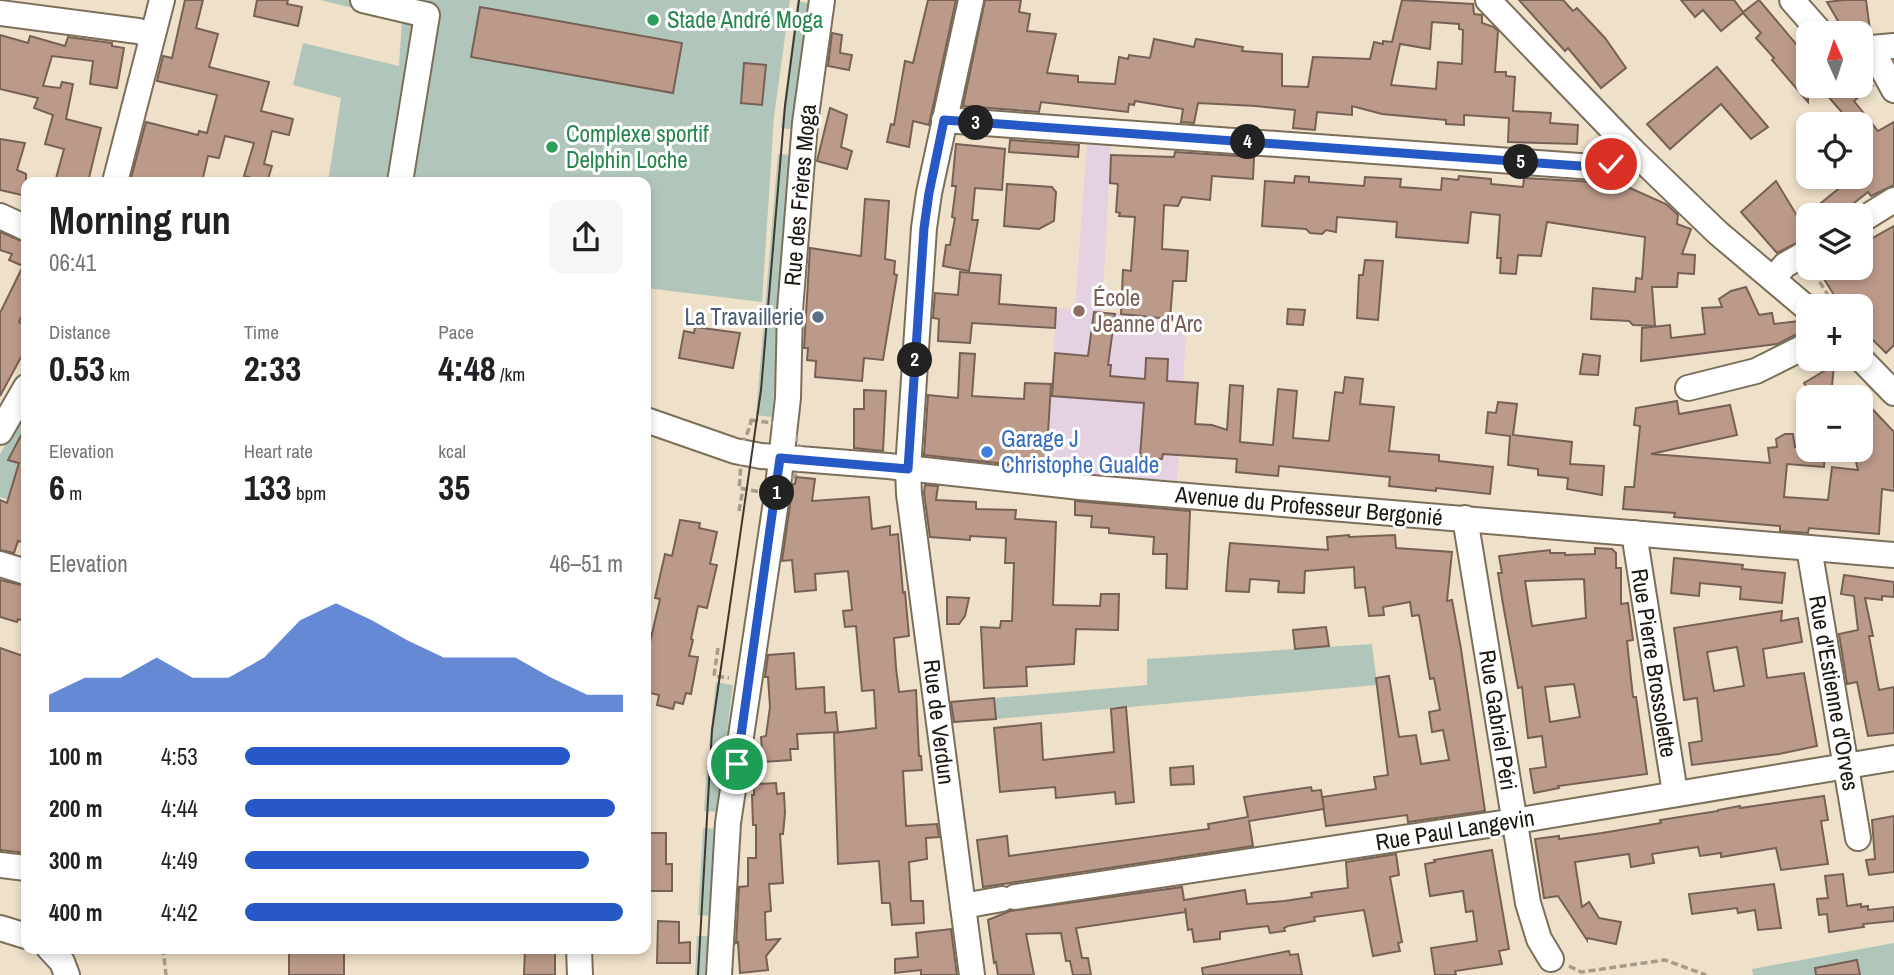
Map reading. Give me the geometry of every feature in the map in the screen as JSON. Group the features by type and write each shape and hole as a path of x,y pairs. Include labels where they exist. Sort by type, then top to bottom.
{"street":[{"path":"116,177 162,0"},
{"path":"363,0 424,7 401,177"},
{"name":"Rue des Frères Moga","path":"719,975 728,823 788,398 790,310 806,123 822,0"},
{"name":"Rue de Verdun","path":"971,0 944,120 924,228 908,469 909,494 972,975"},
{"path":"1488,0 1632,150 1718,233 1796,299"},
{"path":"1792,0 1810,21"},
{"path":"0,13 151,35"},
{"path":"1875,48 1894,90"},
{"path":"944,120 1594,167 1611,164 1632,150"},
{"path":"1873,212 1894,200"},
{"path":"0,216 21,226"},
{"path":"1773,279 1796,259"},
{"path":"1688,388 1756,371 1796,351"},
{"path":"1873,371 1894,393"},
{"path":"0,432 21,396"},
{"name":"Avenue du Professeur Bergonié","path":"651,422 741,453 780,458 1080,487 1894,555"},
{"name":"Rue Gabriel Péri","path":"1465,518 1528,903 1539,939 1551,958"},
{"name":"Rue Pierre Brossolette","path":"1634,533 1675,793"},
{"name":"Rue d'Estienne d'Orves","path":"1809,548 1858,838"},
{"path":"0,564 21,570"},
{"name":"Rue Paul Langevin","path":"963,906 1515,821 1894,758"},
{"path":"0,865 21,867"},
{"path":"0,928 21,934"},
{"path":"55,954 62,962 67,975"},
{"path":"579,954 580,975"}],"path":[{"path":"739,511 743,489"},
{"path":"718,648 714,676 749,682"},
{"path":"164,954 166,975"},
{"path":"1551,958 1581,972 1665,960 1706,975"}],"shaded area":[{"name":"École Jeanne d'Arc","path":"1087,143 1111,145 1102,312 1187,319 1177,481 1047,473 1056,308 1075,309"}],"green space":[{"name":"Complexe sportif Delphin Loche","path":"320,0 790,0 774,117 762,302 651,289 651,177 329,177 341,98 293,85 303,43 399,66 402,20"},
{"path":"797,1 813,4 797,130 781,128"},
{"path":"778,154 795,155 772,417 756,415"},
{"path":"21,418 21,503 0,497 0,454"},
{"path":"1372,644 1377,685 950,723 947,702 1147,685 1147,659"},
{"path":"716,682 733,685 725,748 709,747"},
{"path":"707,764 723,765 720,812 704,811"},
{"path":"703,828 719,829 714,916 698,915"},
{"path":"697,936 713,936 711,975 695,975"},
{"path":"1894,943 1894,975 1753,975 1752,969"}],"building":[{"path":"185,0 203,0 196,28 218,34 209,67 269,82 261,111 293,119 289,135 272,131 264,164 272,166 269,177 244,176 254,143 225,136 219,158 208,156 203,177 131,177 146,122 198,135 199,131 207,133 217,95 157,81 163,56 172,58"},
{"path":"257,0 288,0 287,4 302,7 298,26 254,16"},
{"path":"928,0 956,0 929,125 913,121 909,147 887,142 891,124 894,125 905,61 913,63"},
{"path":"985,0 1021,0 1019,12 1030,14 1027,31 1056,34 1047,73 1078,76 1078,82 1115,84 1119,57 1128,59 1129,55 1150,58 1154,39 1194,47 1196,39 1243,47 1242,51 1282,54 1282,86 1308,87 1313,57 1370,59 1374,42 1392,42 1402,0 1473,4 1474,14 1482,15 1482,23 1498,31 1495,72 1506,72 1506,76 1515,77 1513,111 1551,113 1550,123 1578,125 1577,144 1508,142 1509,118 1464,115 1464,125 1446,124 1446,120 1382,114 1352,106 1352,115 1317,112 1315,130 1293,128 1295,110 1256,106 1198,103 1194,123 1181,122 1183,109 1135,101 1134,105 1129,104 1128,112 1041,102 1039,112 963,106","holes":["1432,22 1459,24 1459,29 1463,30 1462,64 1438,62 1436,89 1391,85 1400,44 1430,49"]},
{"path":"1519,0 1563,0 1573,11 1577,8 1605,38 1626,68 1601,88 1568,48 1565,51"},
{"path":"1681,0 1734,0 1743,12 1759,0 1796,44 1796,88 1756,38 1761,33 1743,13 1721,31 1703,10 1695,17"},
{"path":"1866,0 1869,21 1838,21 1827,2"},
{"path":"480,7 682,43 673,93 471,57"},
{"path":"832,33 842,35 840,53 852,55 849,70 828,66"},
{"path":"0,35 28,43 30,36 65,46 68,37 112,43 112,46 124,48 117,88 90,84 93,61 52,56 43,86 60,88 62,82 73,84 66,119 101,128 89,177 56,177 64,149 45,144 53,115 34,108 38,98 0,89"},
{"path":"744,63 766,65 762,105 741,103"},
{"path":"1717,67 1768,127 1751,139 1721,104 1670,149 1647,124"},
{"path":"1829,98 1858,98 1854,101 1863,112 1842,112"},
{"path":"830,108 847,115 841,147 852,151 847,169 817,161"},
{"path":"1894,122 1894,185 1871,196 1868,192 1854,203 1821,203 1838,189 1873,189 1873,125 1878,131"},
{"path":"0,139 25,143 17,170 26,174 26,177 21,177 21,195 0,190"},
{"path":"1010,140 1079,145 1078,157 1009,152"},
{"path":"956,144 1005,149 1002,190 975,188 972,220 978,220 969,271 943,266 946,245 950,245 955,218 952,217 956,186 952,186"},
{"path":"1175,152 1254,157 1253,179 1212,176 1210,200 1182,197 1178,206 1164,205 1162,249 1188,251 1186,281 1173,281 1170,319 1121,314 1123,270 1131,271 1135,217 1119,216 1120,213 1116,212 1118,184 1110,183 1111,155 1174,157"},
{"path":"1295,176 1309,177 1309,182 1364,186 1365,177 1401,179 1400,187 1441,190 1442,178 1458,180 1459,176 1491,179 1491,184 1523,187 1524,178 1595,182 1630,188 1666,204 1678,215 1677,224 1691,229 1682,254 1695,255 1694,274 1678,273 1677,287 1652,287 1655,326 1633,325 1629,321 1591,319 1593,288 1635,292 1636,278 1642,279 1645,237 1547,222 1541,256 1518,255 1516,274 1500,273 1501,258 1497,258 1500,215 1471,212 1468,243 1396,237 1397,222 1337,217 1336,232 1326,230 1322,234 1310,233 1306,229 1262,226 1265,181 1294,183"},
{"path":"1776,181 1796,214 1796,243 1777,253 1741,212"},
{"path":"1007,184 1052,187 1056,192 1054,221 1039,229 1004,226"},
{"path":"865,199 889,201 885,259 895,261 894,274 897,275 883,360 864,358 862,381 815,377 816,361 807,360 808,348 804,348 810,248 861,256"},
{"path":"1894,226 1894,345 1886,353 1873,340 1873,294 1833,294 1825,280 1873,280 1873,238"},
{"path":"0,232 21,241 21,265 9,260 12,254 0,250"},
{"path":"1365,260 1383,261 1378,320 1357,318 1359,275 1363,275"},
{"path":"21,270 21,357 0,396 0,313"},
{"path":"960,272 1001,275 999,304 1056,308 1055,328 972,323 970,343 938,341 939,319 933,318 935,293 958,295"},
{"path":"1746,287 1759,315 1772,313 1774,324 1796,321 1796,334 1777,344 1641,361 1642,328 1670,325 1671,338 1705,334 1702,308 1722,307 1719,299 1731,291"},
{"path":"1288,309 1305,310 1303,325 1287,324"},
{"path":"1094,312 1115,314 1108,365 1111,365 1110,376 1145,379 1146,358 1168,359 1167,381 1198,383 1195,424 1212,425 1227,430 1230,385 1243,386 1240,442 1273,445 1278,389 1297,391 1293,438 1329,441 1335,392 1343,393 1345,377 1363,379 1360,404 1394,407 1389,451 1439,455 1439,461 1493,467 1490,494 1389,486 1390,477 1279,466 1278,476 1236,472 1237,459 1163,454 1162,459 1140,457 1144,403 1052,396 1055,353 1088,356"},
{"path":"695,327 740,333 733,368 679,358 684,331 694,333"},
{"path":"960,353 975,354 972,396 1024,399 1025,383 1051,384 1046,466 924,455 928,395 958,398"},
{"path":"1583,354 1600,356 1598,375 1580,374"},
{"path":"1824,371 1833,371 1832,385 1804,383"},
{"path":"864,390 886,391 883,451 854,448 854,409 864,409"},
{"path":"1677,401 1679,414 1730,405 1737,435 1651,454 1770,463 1768,448 1777,447 1776,439 1785,434 1793,434 1796,462 1824,462 1824,467 1787,464 1784,497 1828,500 1832,467 1858,470 1856,462 1873,462 1873,410 1894,432 1894,491 1882,489 1879,534 1809,528 1808,533 1780,531 1780,526 1674,517 1675,513 1623,509 1625,487 1634,487 1640,426 1634,425 1636,408"},
{"path":"1498,402 1517,404 1513,435 1572,442 1570,464 1604,466 1602,495 1567,489 1568,478 1538,475 1538,469 1508,465 1510,436 1486,433 1488,412 1496,413"},
{"path":"21,435 21,542 18,541 14,553 0,550 0,500 7,503 19,463 8,460"},
{"path":"796,477 815,479 812,501 869,497 872,529 890,526 890,535 898,534 909,636 894,638 896,668 899,692 916,690 922,770 903,771 906,826 937,824 939,837 926,838 927,859 909,862 911,901 923,901 924,923 892,925 890,903 882,903 879,861 838,864 834,733 876,728 874,690 862,691 856,626 845,627 843,611 852,610 848,571 815,574 816,590 795,592 792,560 782,561"},
{"path":"925,485 938,486 936,500 976,502 976,509 1016,510 1015,519 1056,522 1053,605 1100,606 1101,594 1119,594 1118,630 1076,629 1074,664 1026,667 1027,686 984,688 981,627 1000,628 1001,621 1012,621 1014,563 1005,563 1006,538 970,536 970,540 930,537"},
{"path":"1075,501 1190,511 1187,589 1166,588 1167,554 1153,554 1154,537 1109,533 1109,528 1091,527 1092,516 1075,515"},
{"path":"680,520 700,523 699,528 717,532 710,564 717,565 707,608 698,606 691,639 693,640 689,656 698,657 691,694 686,693 683,704 675,702 673,709 657,705 659,695 651,693 651,638 660,599 655,598 665,554 672,556"},
{"path":"1395,535 1396,548 1452,552 1447,601 1452,600 1461,649 1485,811 1408,822 1407,815 1326,826 1322,797 1376,789 1374,777 1388,775 1376,678 1389,676 1399,737 1416,735 1421,764 1449,760 1443,730 1432,732 1429,712 1440,710 1434,678 1430,679 1419,615 1412,616 1410,602 1383,607 1384,615 1369,616 1365,587 1355,588 1354,567 1305,571 1304,593 1278,592 1279,581 1250,579 1249,592 1226,591 1228,562 1230,543 1328,550 1327,537"},
{"path":"1595,548 1612,549 1616,553 1616,568 1621,568 1621,604 1628,603 1633,640 1627,641 1633,697 1636,697 1647,774 1558,786 1559,788 1534,793 1530,769 1546,767 1542,736 1528,738 1522,687 1518,688 1498,573 1502,573 1499,556 1550,550 1550,553 1565,555 1595,554","holes":["1584,579 1586,618 1532,626 1525,581","1574,684 1580,717 1550,722 1545,687"]},
{"path":"1674,558 1743,565 1742,569 1785,573 1782,603 1740,599 1741,587 1700,583 1699,596 1671,593"},
{"path":"1844,575 1894,582 1894,597 1882,596 1882,600 1865,598 1873,636 1869,636 1879,690 1894,687 1894,733 1868,736 1857,682 1847,684 1839,634 1858,630 1854,596 1841,594"},
{"path":"0,580 21,585 21,620 18,619 17,622 0,617"},
{"path":"947,597 969,598 965,616 959,624 947,624"},
{"path":"1782,611 1781,621 1798,618 1802,642 1763,649 1767,678 1804,673 1817,746 1779,754 1692,765 1689,743 1702,741 1697,698 1684,700 1674,628","holes":["1737,647 1744,686 1714,691 1707,652"]},
{"path":"1326,627 1329,646 1295,649 1293,630"},
{"path":"0,648 21,655 21,852 0,850"},
{"path":"794,653 796,689 824,687 825,713 836,712 838,732 797,734 798,749 790,749 791,760 763,762 761,737 766,736 770,707 768,677 765,677 768,655"},
{"path":"994,698 996,719 954,722 951,702"},
{"path":"1126,707 1134,802 1116,804 1115,792 1056,798 1055,787 1000,792 994,728 1041,723 1043,760 1114,752 1111,709"},
{"path":"1193,766 1194,784 1171,785 1170,768"},
{"path":"776,783 777,794 784,793 783,834 780,834 783,883 769,884 771,911 765,912 766,940 780,939 766,956 768,970 740,973 738,942 736,943 739,887 748,886 748,858 756,858 752,795 754,784"},
{"path":"1311,787 1312,791 1321,790 1324,809 1249,821 1253,846 983,887 977,840 1007,836 1009,856 1209,829 1208,824 1248,817 1244,797"},
{"path":"1824,796 1828,820 1821,821 1828,864 1781,870 1776,848 1721,857 1721,853 1700,856 1698,847 1652,854 1654,863 1631,867 1629,854 1575,862 1582,907 1589,902 1599,918 1621,922 1616,944 1587,940 1558,896 1544,898 1535,839 1559,836 1559,839 1602,833 1740,806"},
{"path":"1894,816 1894,872 1869,875 1866,860 1875,859 1872,820"},
{"path":"651,833 666,833 666,864 672,864 672,891 651,891"},
{"path":"1492,850 1509,949 1499,951 1502,964 1455,971 1456,975 1435,975 1431,948 1477,941 1473,911 1466,912 1463,891 1430,896 1425,864"},
{"path":"1396,854 1399,875 1390,877 1402,942 1398,943 1400,951 1373,956 1364,910 1314,917 1315,921 1288,926 1284,928 1285,931 1270,933 1268,926 1250,928 1220,932 1220,939 1194,942 1192,929 1188,930 1186,912 1076,928 1082,958 1088,958 1091,975 1073,975 1070,961 1066,961 1061,933 1026,934 1034,975 998,975 996,962 994,963 988,920 1010,911 1182,887 1184,900 1245,890 1247,904 1312,897 1311,893 1348,888 1346,862"},
{"path":"1843,874 1847,906 1861,904 1861,907 1868,906 1868,910 1894,907 1894,921 1863,924 1864,927 1829,932 1827,914 1819,915 1817,899 1828,898 1825,876"},
{"path":"1774,884 1781,928 1758,930 1755,910 1738,913 1737,908 1692,914 1689,894"},
{"path":"658,921 679,922 679,943 690,942 690,963 657,963"},
{"path":"951,929 957,975 921,975 921,970 895,973 895,959 918,957 916,933"},
{"path":"1289,951 1290,955 1298,954 1302,975 1203,975 1202,968"},
{"path":"289,954 344,954 344,975 289,975"},
{"path":"525,954 555,954 555,975 524,975"},
{"path":"1857,960 1860,975 1816,975 1815,968"}],"tram line":[{"path":"698,975 712,730 761,390 785,106 799,0"}],"place":[{"name":"Stade André Moga","path":"653,20"},
{"name":"Complexe sportif Delphin Loche","path":"552,147"},
{"name":"École Jeanne d'Arc","path":"1079,311"},
{"name":"La Travaillerie","path":"818,317"},
{"name":"Garage J Christophe Gualde","path":"987,452"}],"route":[{"path":"737,764 777,495 780,458 908,469 924,228 944,120 1594,167 1611,164"}]}
